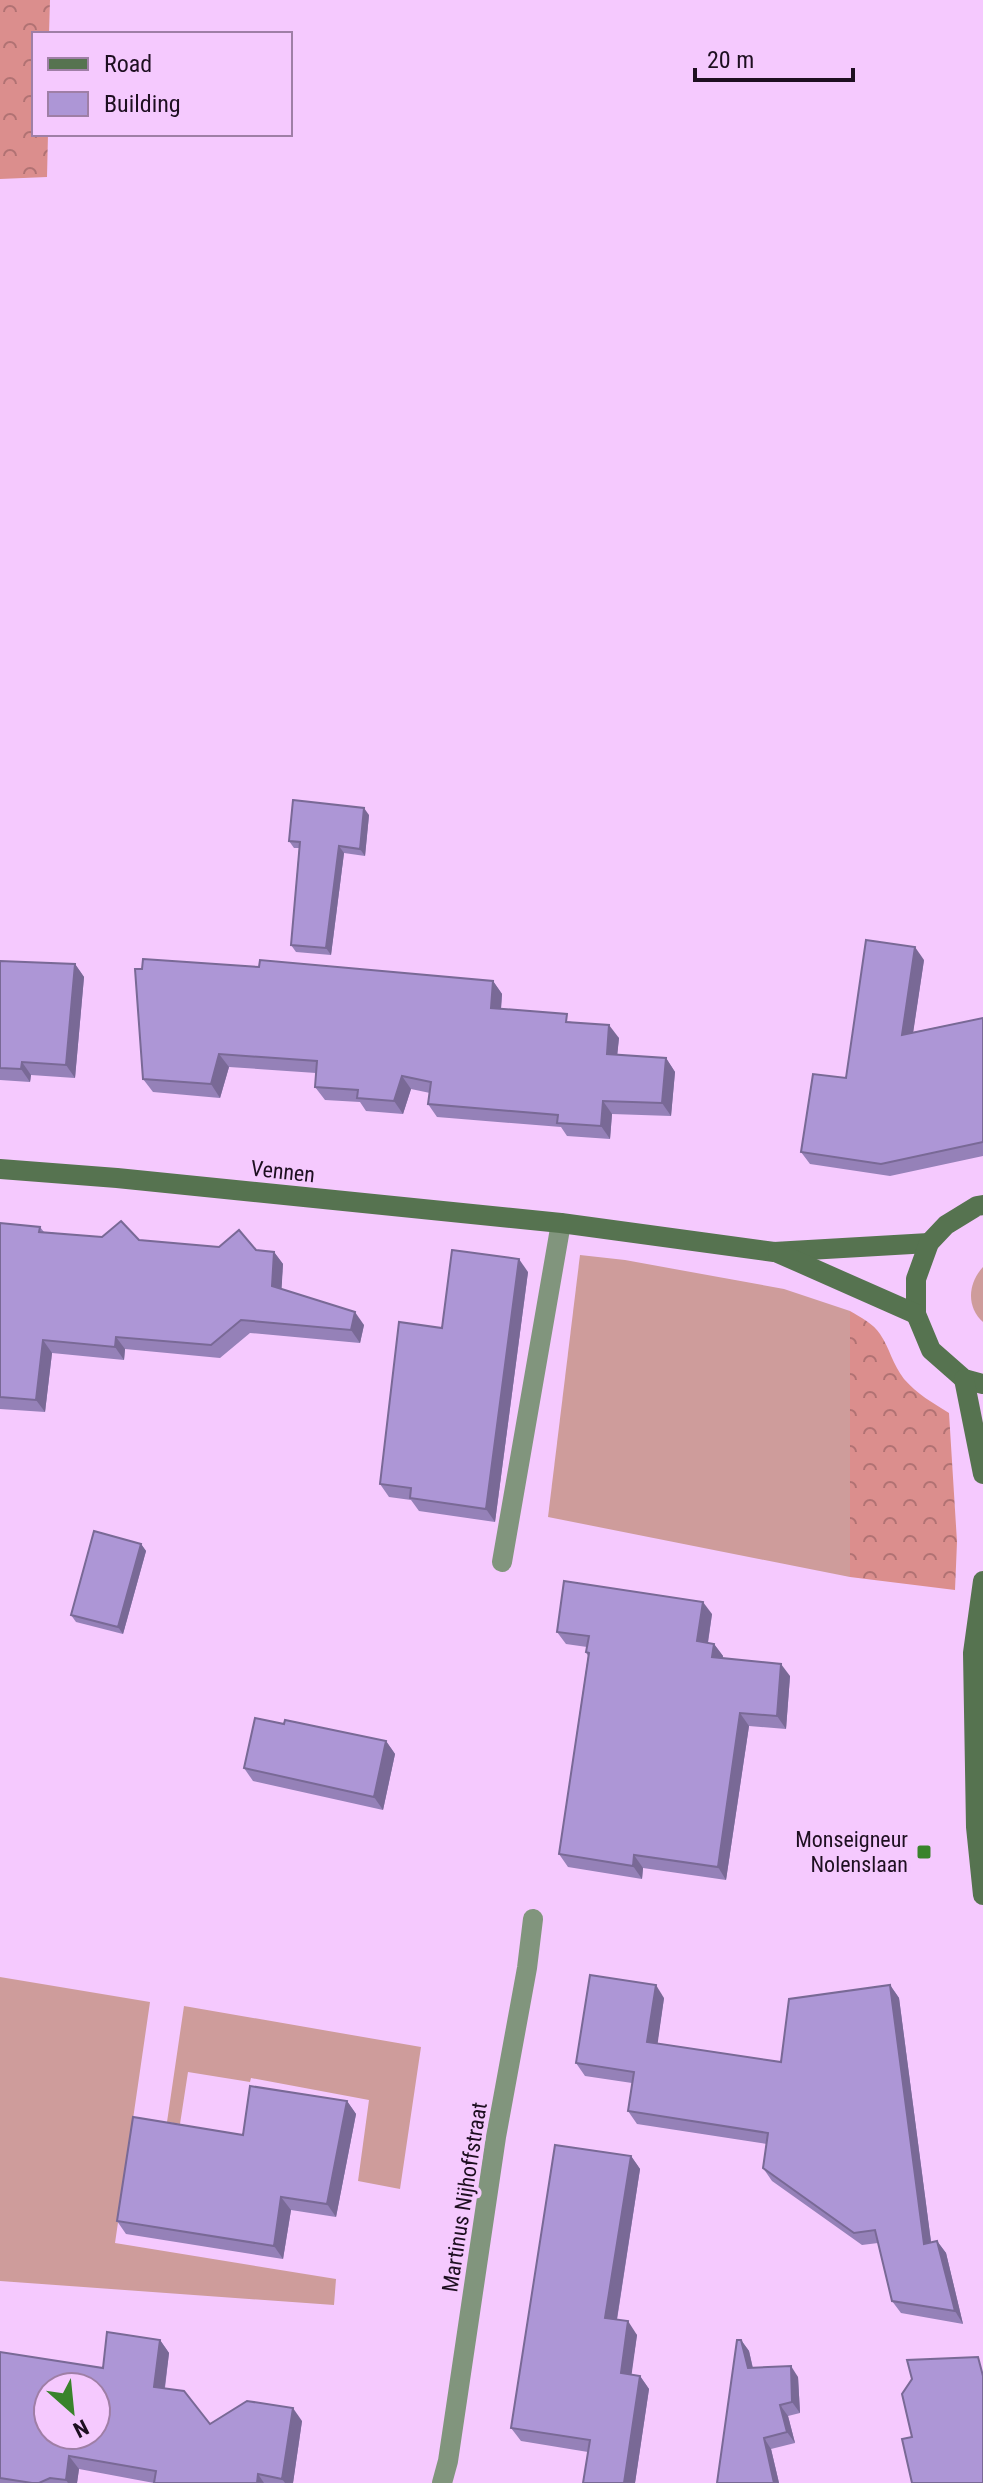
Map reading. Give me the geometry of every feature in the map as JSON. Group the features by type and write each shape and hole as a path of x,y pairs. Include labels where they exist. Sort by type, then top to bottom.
{"street":[{"name":"Vennen","path":"0,1169 561,1223 774,1252 929,1243"},
{"path":"983,1205 946,1225 929,1243 916,1279 916,1314 931,1350 974,1381 983,1474"},
{"path":"502,1562 561,1223"},
{"name":"Vennen","path":"774,1252 916,1314"},
{"path":"983,1581 973,1653 976,1827 983,1895"},
{"name":"Martinus Nijhoffstraat","path":"442,2483 448,2461 496,2137 533,1919"}],"shaded area":[{"path":"580,1255 625,1260 784,1289 850,1311 850,1577 548,1517"},
{"path":"983,1267 983,1322 974,1309 971,1295 974,1280"},
{"path":"0,1977 150,2002 115,2243 336,2279 334,2305 0,2281"},
{"path":"184,2006 421,2047 400,2189 358,2181 369,2100 251,2078 250,2082 188,2072 180,2124 167,2122"}],"green space":[{"path":"0,0 50,0 49,32 32,32 32,136 48,136 47,177 0,179"},
{"path":"850,1311 877,1330 909,1384 949,1413 957,1542 955,1590 850,1577"}],"building":[{"path":"293,800 364,808 360,849 339,846 326,948 291,945 300,842 289,841"},
{"path":"866,940 915,947 902,1035 983,1018 983,1142 881,1164 801,1152 813,1074 846,1078"},
{"path":"143,959 259,967 260,960 493,981 491,1008 567,1014 566,1022 609,1025 607,1054 666,1058 662,1103 603,1101 601,1126 557,1123 558,1115 428,1104 431,1082 402,1076 394,1101 357,1098 358,1090 315,1087 317,1061 219,1054 211,1084 143,1079 135,969 142,969"},
{"path":"0,961 75,964 66,1065 22,1062 21,1069 0,1068"},
{"path":"121,1221 139,1240 219,1247 239,1230 256,1250 274,1252 272,1286 355,1312 351,1330 241,1320 211,1345 116,1337 115,1347 43,1340 36,1400 0,1397 0,1223 40,1227 39,1232 102,1237"},
{"path":"452,1250 519,1259 486,1509 410,1498 411,1488 380,1484 399,1322 442,1328"},
{"path":"94,1531 141,1544 118,1627 71,1615"},
{"path":"564,1581 703,1602 697,1641 714,1644 712,1657 781,1664 777,1716 740,1713 718,1867 634,1855 633,1866 559,1854 589,1653 586,1652 589,1636 557,1632"},
{"path":"255,1718 284,1724 285,1720 386,1741 374,1797 244,1768"},
{"path":"590,1975 656,1985 647,2042 781,2062 789,1999 890,1985 924,2244 937,2241 955,2311 892,2301 875,2230 854,2233 763,2168 768,2133 628,2111 634,2072 576,2063"},
{"path":"250,2086 347,2101 327,2204 281,2197 274,2246 117,2221 133,2117 243,2135"},
{"path":"555,2145 631,2156 605,2318 628,2321 621,2373 640,2376 624,2483 583,2483 590,2440 511,2428"},
{"path":"107,2332 160,2340 154,2387 184,2391 210,2424 247,2401 293,2408 282,2479 258,2474 257,2483 154,2483 156,2471 69,2456 66,2480 50,2478 32,2483 0,2478 0,2352 103,2368"},
{"path":"737,2340 741,2340 748,2368 791,2366 792,2402 780,2405 787,2432 764,2438 774,2483 717,2483"},
{"path":"978,2357 983,2376 983,2483 912,2483 902,2439 912,2437 902,2394 912,2379 907,2360"}],"place":[{"name":"Monseigneur Nolenslaan","path":"924,1852"}]}
